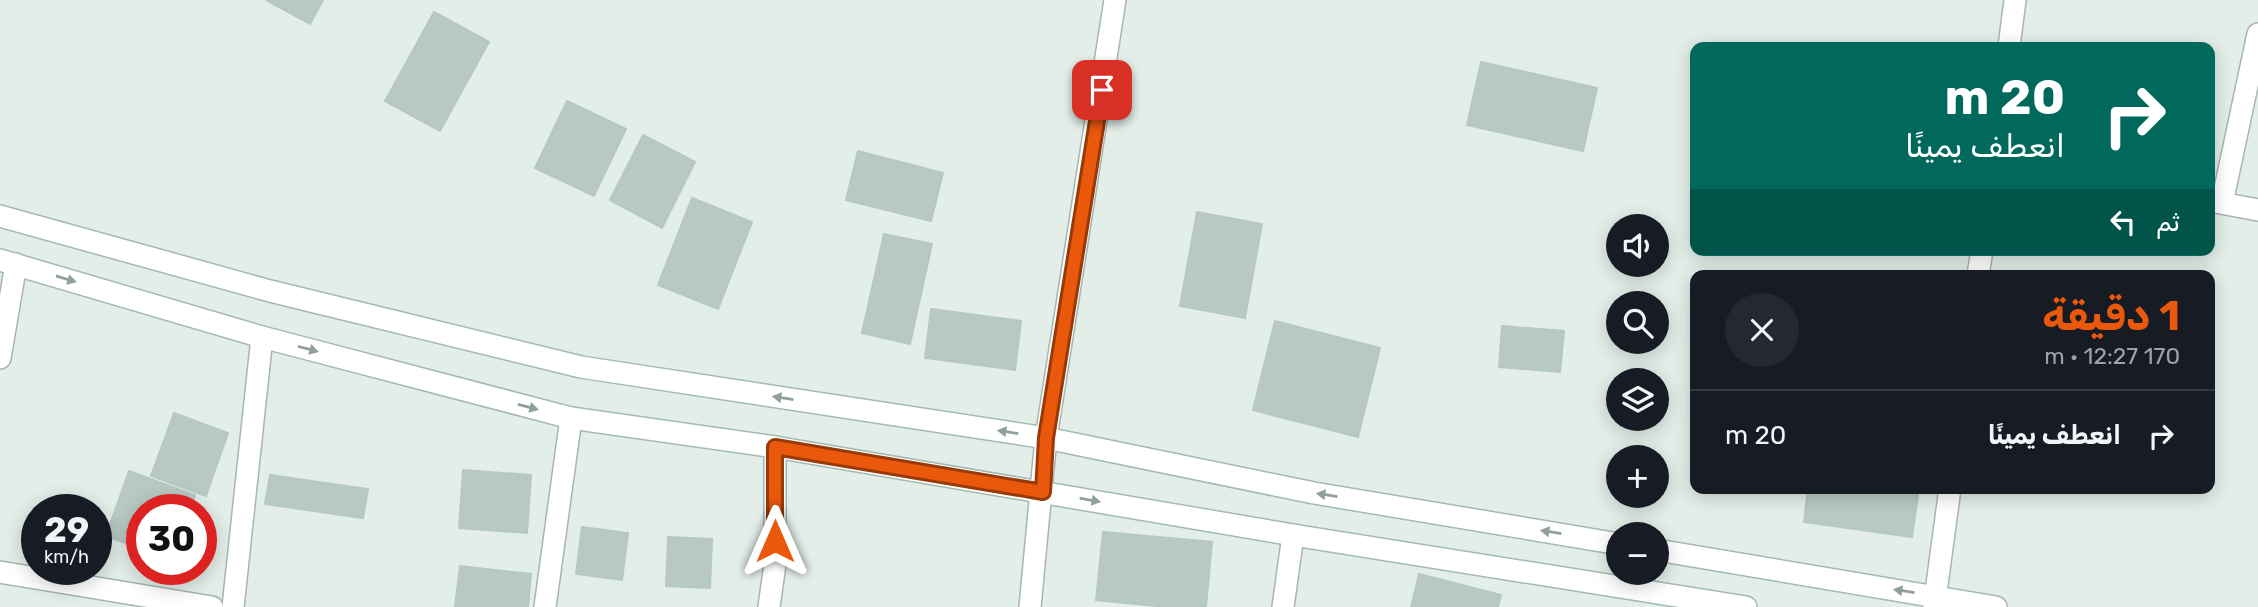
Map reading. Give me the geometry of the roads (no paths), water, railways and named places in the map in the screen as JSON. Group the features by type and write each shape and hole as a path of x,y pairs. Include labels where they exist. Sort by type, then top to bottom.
{"main road":[{"path":"1030,607 1043,492 1046,438 1115,0"},
{"path":"2010,42 2015,0"},
{"path":"2258,34 2216,202 2258,210"},
{"path":"0,216 270,291 581,367 1046,438 1314,493 1606,542"},
{"path":"0,358 8,262 262,337 571,418 775,447 1293,536 1746,607"},
{"path":"233,607 262,337"},
{"path":"545,607 571,418"},
{"path":"769,607 775,564 775,447"},
{"path":"1934,602 1949,494"},
{"path":"1283,607 1293,536"},
{"path":"1669,552 1934,602 1996,607"},
{"path":"0,572 212,607"}]}
